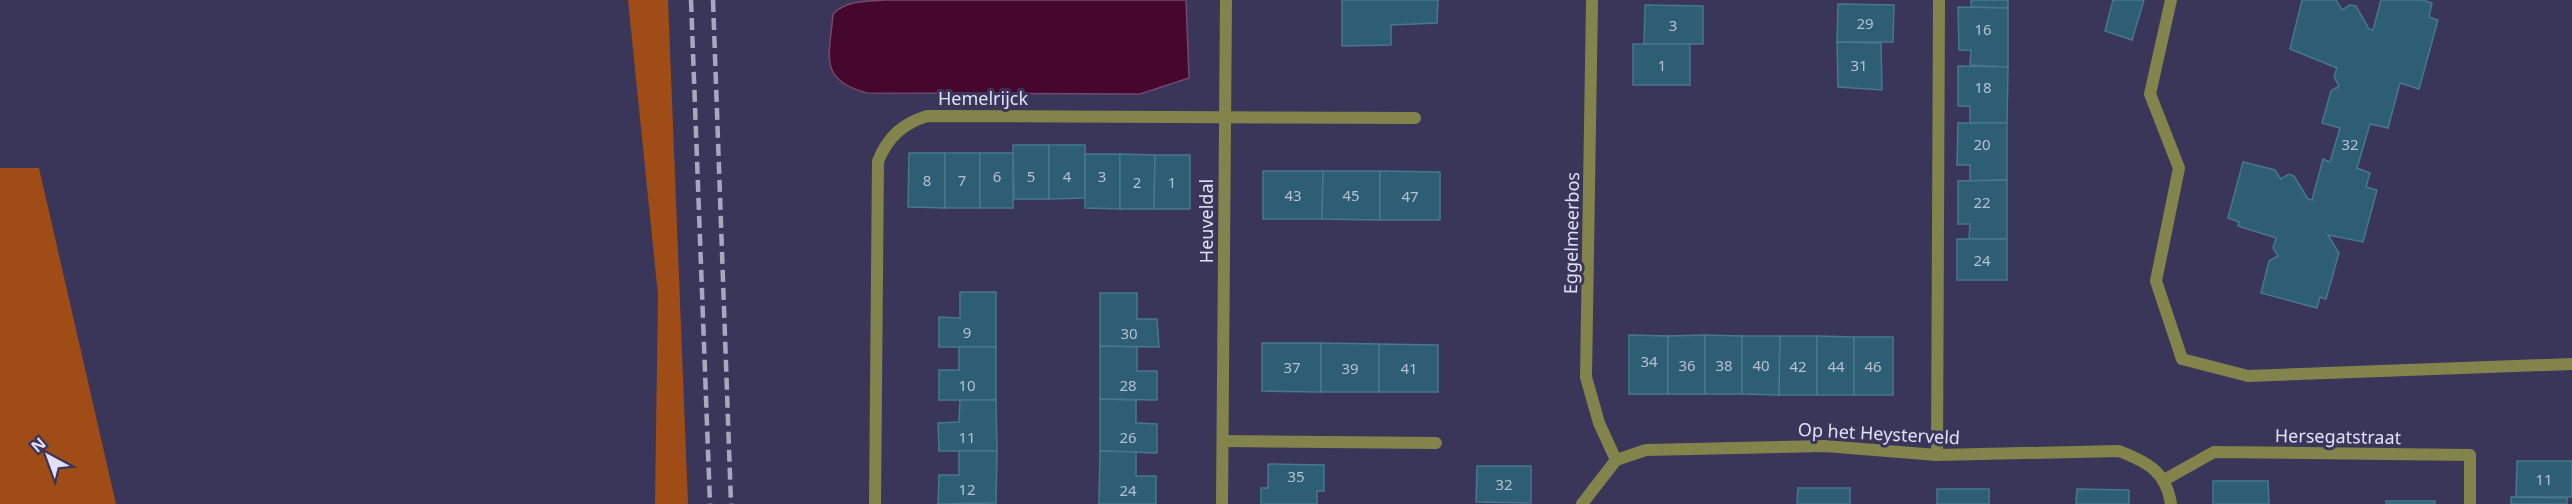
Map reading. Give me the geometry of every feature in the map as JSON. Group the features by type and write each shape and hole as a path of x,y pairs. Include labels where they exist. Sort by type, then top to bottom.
{"street":[{"name":"Heuveldal","path":"1222,504 1226,0"},
{"name":"Eggelmeerbos","path":"1592,0 1586,377 1599,423 1617,460"},
{"path":"1937,455 1939,0"},
{"path":"2171,0 2150,94 2179,168 2156,281 2182,359 2248,376 2572,364"},
{"name":"Hemelrijck","path":"875,504 878,161 890,138 901,128 927,116 1415,118"},
{"path":"1222,441 1436,443"},
{"name":"Op het Heysterveld","path":"1617,460 1646,450 1813,446 1937,455 2118,451 2144,461 2164,480 2172,504"},
{"name":"Hersegatstraat","path":"2164,480 2214,452 2470,455 2470,504"},
{"path":"1582,504 1617,460"}],"shaded area":[{"path":"628,0 668,0 688,504 655,504 658,295"},
{"path":"884,0 1186,0 1189,78 1140,94 867,93 851,88 833,73 829,54 833,14 850,4"},
{"path":"0,168 39,168 116,504 0,504"}],"building":[{"path":"1342,0 1438,0 1437,23 1391,25 1391,45 1342,46"},
{"path":"1971,0 2008,0 2008,8 1971,7"},
{"path":"2113,0 2144,0 2132,40 2105,31"},
{"path":"2302,0 2336,0 2342,10 2350,5 2356,6 2369,29 2373,30 2381,0 2423,0 2432,3 2429,17 2438,20 2419,89 2400,83 2388,128 2370,124 2357,168 2370,173 2366,187 2377,190 2363,242 2328,235 2339,253 2326,299 2320,297 2317,308 2261,293 2269,261 2278,256 2273,248 2276,238 2238,226 2239,222 2228,218 2243,162 2275,170 2281,179 2289,174 2294,176 2308,199 2312,200 2323,159 2330,162 2340,128 2322,123 2331,91 2339,86 2334,77 2337,68 2290,49"},
{"path":"1838,4 1894,5 1893,42 1837,42"},
{"path":"1645,5 1703,6 1703,44 1644,44"},
{"path":"1958,7 2008,8 2008,67 1970,65 1971,50 1959,50"},
{"path":"1837,42 1881,43 1882,90 1838,87"},
{"path":"1633,44 1690,44 1690,85 1633,85"},
{"path":"1958,66 2008,67 2007,123 1970,123 1970,106 1958,106"},
{"path":"1958,123 2007,123 2007,180 1970,181 1970,165 1957,165"},
{"path":"1013,145 1049,145 1049,199 1014,199"},
{"path":"1049,145 1085,145 1085,198 1049,199"},
{"path":"909,153 945,153 945,208 908,207"},
{"path":"945,153 980,153 980,208 945,208"},
{"path":"980,153 1013,153 1013,208 980,208"},
{"path":"1085,154 1120,154 1120,209 1085,208"},
{"path":"1120,154 1155,155 1154,209 1120,209"},
{"path":"1155,155 1190,155 1190,209 1154,209"},
{"path":"1263,171 1323,171 1322,219 1263,219"},
{"path":"1323,171 1380,171 1380,220 1322,219"},
{"path":"1380,171 1440,172 1440,220 1380,220"},
{"path":"2007,180 2007,239 1969,239 1970,224 1958,224 1958,181"},
{"path":"1957,239 2007,239 2007,280 1957,280"},
{"path":"960,292 996,292 996,347 939,347 939,317 960,318"},
{"path":"1100,293 1137,293 1137,319 1157,319 1159,347 1100,346"},
{"path":"1629,335 1668,336 1668,394 1629,394"},
{"path":"1705,335 1705,394 1668,394 1668,336"},
{"path":"1705,335 1742,336 1742,394 1705,394"},
{"path":"1742,336 1780,336 1779,395 1742,394"},
{"path":"1780,336 1817,336 1817,395 1779,395"},
{"path":"1817,336 1854,337 1854,395 1817,395"},
{"path":"1854,337 1893,337 1893,395 1854,395"},
{"path":"1262,343 1321,343 1321,392 1262,391"},
{"path":"1321,343 1379,344 1379,392 1321,392"},
{"path":"1379,344 1438,345 1438,392 1379,392"},
{"path":"1100,346 1137,347 1137,371 1157,371 1157,400 1100,399"},
{"path":"959,347 996,347 996,400 939,400 939,370 959,370"},
{"path":"1100,399 1136,400 1136,423 1157,424 1157,453 1100,451"},
{"path":"960,400 996,400 997,451 939,451 938,423 959,422"},
{"path":"959,451 997,451 996,503 938,504 939,475 959,475"},
{"path":"1100,451 1136,452 1136,476 1156,476 1156,504 1099,504"},
{"path":"2517,461 2572,461 2572,497 2516,497"},
{"path":"1268,464 1324,465 1324,491 1317,491 1317,504 1261,504 1261,488 1268,488"},
{"path":"1477,466 1531,466 1531,503 1476,502"},
{"path":"2213,481 2268,481 2269,504 2213,504"},
{"path":"1798,488 1850,488 1850,504 1797,504"},
{"path":"1937,489 1989,489 1989,504 1937,504"},
{"path":"2077,489 2129,490 2129,504 2076,504"},
{"path":"2511,497 2567,498 2567,504 2511,504"},
{"path":"2386,501 2435,501 2435,504 2386,504"}],"railway":[{"path":"691,0 710,504"},
{"path":"713,0 731,504"}]}
